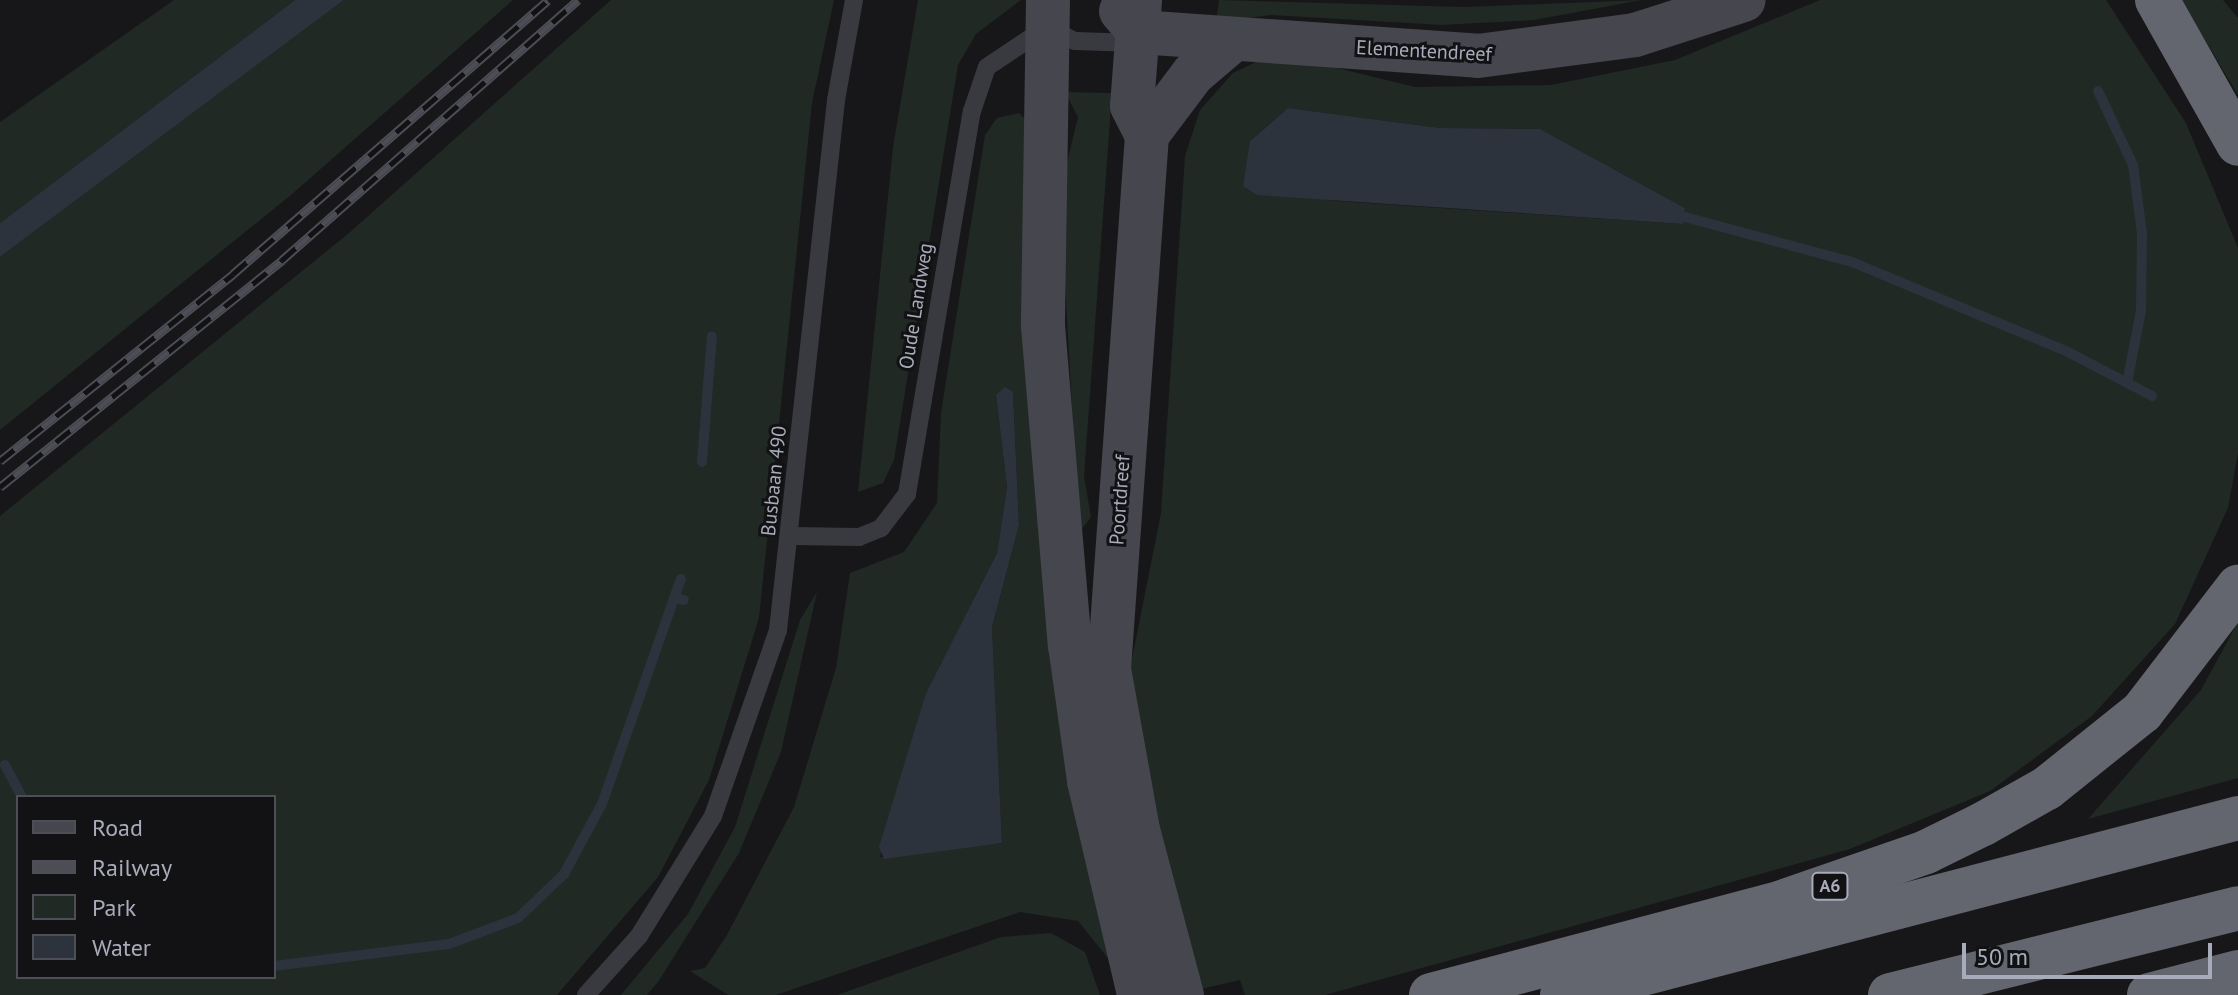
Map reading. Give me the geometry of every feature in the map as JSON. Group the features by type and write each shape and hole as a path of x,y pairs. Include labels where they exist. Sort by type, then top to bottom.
{"highway":[{"path":"2157,0 2238,144"},
{"name":"A6","path":"1431,995 1782,902 1926,852 1983,824 2047,788 2142,712 2238,587"},
{"name":"A6","path":"1562,995 2238,818"},
{"path":"1890,995 2238,908"},
{"path":"2149,995 2238,972"}],"main road":[{"name":"Elementendreef","path":"1131,11 1233,40 1504,55 1663,30 1744,0"},
{"path":"1057,9 1043,326 1070,645 1089,781 1139,995"},
{"name":"Poortdreef","path":"1131,11 1132,106 1147,135 1109,669 1138,830 1182,995"},
{"path":"1147,135 1193,74 1233,40"}],"lane":[{"name":"Busbaan 490","path":"586,995 639,936 678,879 736,761 778,630 792,536 836,100 854,0"},
{"name":"Oude Landweg","path":"792,536 859,537 881,528 907,494 972,111 987,67 1057,9"},
{"path":"1057,9 1075,41 1113,42 1131,11"}],"green space":[{"path":"174,0 295,0 0,223 0,122"},
{"path":"344,0 513,0 291,195 0,430 0,257"},
{"path":"611,0 834,0 812,103 759,618 709,780 658,877 557,995 0,995 0,516 349,233"},
{"path":"918,0 1021,0 976,34 958,65 894,460 883,483 858,492 893,147"},
{"path":"1219,0 1465,7 1642,0 1534,20 1442,25 1271,15 1216,22"},
{"path":"1820,0 2106,0 2186,123 2238,248 2238,453 2228,508 2175,624 2092,716 1990,791 1850,849 1325,995 1245,995 1240,980 1201,989 1160,847 1130,669 1161,513 1185,156 1200,110 1233,73 1260,60 1325,65 1415,87 1551,85 1675,60","holes":["1288,108 1440,128 1540,129 1685,208 1682,224 1336,201 1243,186 1251,140"]},
{"path":"2181,0 2223,0 2238,18 2238,95"},
{"path":"1065,92 1112,93 1084,476 1091,517 1079,533 1060,192 1078,117"},
{"path":"1019,113 1027,121 1111,962 1078,921 1020,912 776,995 728,995 690,971 705,968 727,935 794,807 836,668 850,573 904,552 937,503 941,413 985,135 997,118","holes":["1013,392 1019,525 992,627 1002,843 880,857 926,693 997,553 1007,487 996,395"]},
{"path":"817,592 781,752 739,853 658,982 647,995 621,995 688,914 735,827 800,620"},
{"path":"2238,622 2238,778 2088,819 2201,690"},
{"path":"1051,933 1085,952 1100,995 837,995 1001,937"}],"water":[{"path":"295,0 344,0 0,257 0,223"},
{"path":"1288,108 1440,128 1540,129 1685,208 1683,224 1257,195 1243,186 1250,141"},
{"path":"1005,387 1013,392 1019,525 992,627 1002,843 884,859 879,847 926,693 997,553 1007,487 996,395"}],"waterway":[{"path":"2098,91 2133,165 2142,233 2141,311 2127,383"},
{"path":"1674,214 1852,262 2066,351 2152,396"},
{"path":"702,462 712,336"},
{"path":"681,579 674,598 684,600"},
{"path":"276,966 449,944 518,918 564,874 602,804 674,598"},
{"path":"5,765 21,795"}],"railway":[{"path":"0,461 233,274 548,0"},
{"path":"0,487 282,260 578,0"}]}
